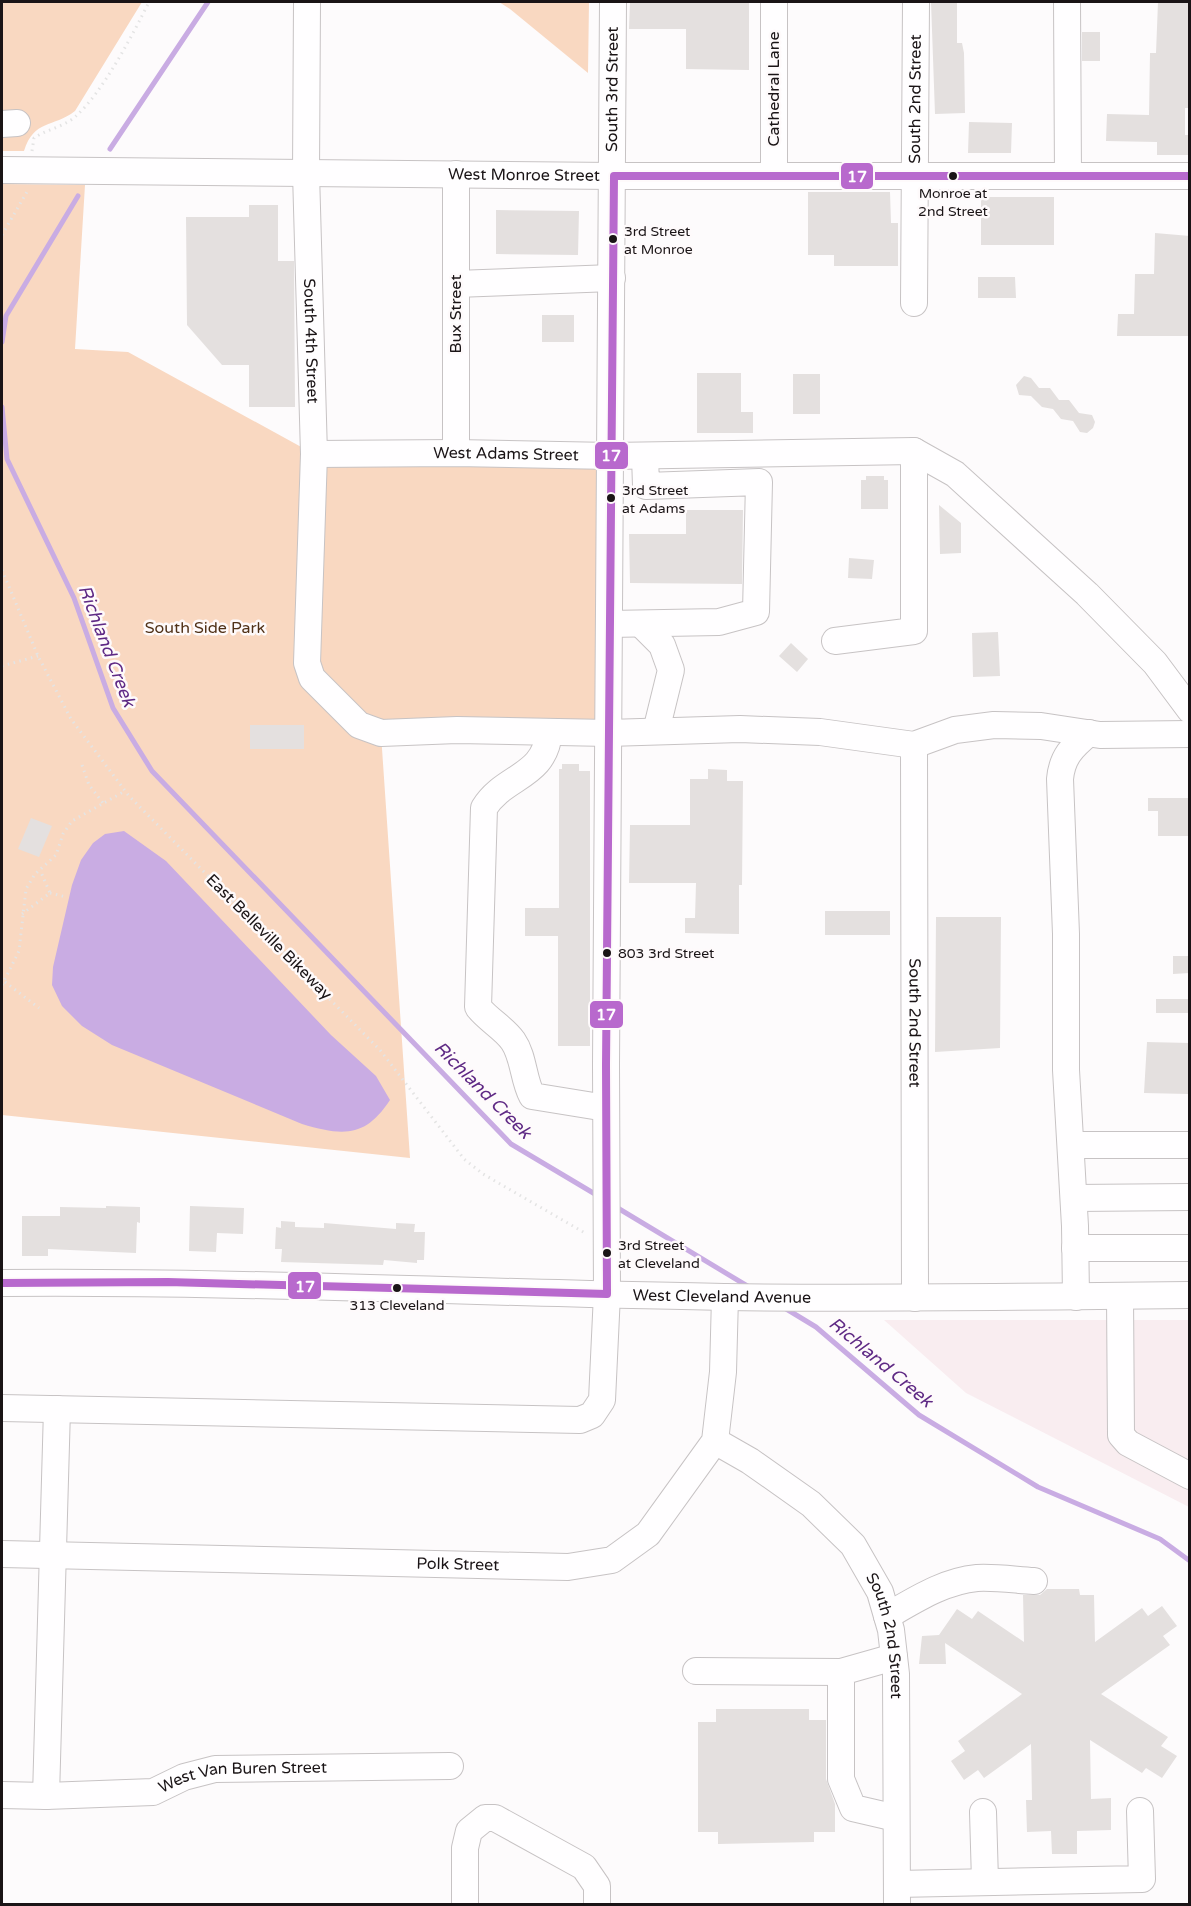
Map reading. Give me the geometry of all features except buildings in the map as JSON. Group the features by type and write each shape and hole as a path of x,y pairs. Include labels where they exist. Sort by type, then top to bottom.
{"street":[{"name":"South 4th Street","path":"307,2 306,173 314,454 307,663 312,678 359,725 381,733 458,730 549,732"},
{"name":"South 3rd Street","path":"2,1408 580,1420 592,1415 602,1400 607,1294 606,1108 614,176 613,2"},
{"name":"Cathedral Lane","path":"774,2 774,176"},
{"name":"South 2nd Street","path":"914,303 916,2"},
{"path":"1067,2 1068,176"},
{"name":"West Monroe Street","path":"2,170 614,176 1190,176"},
{"name":"Bux Street","path":"456,174 456,453"},
{"path":"456,284 612,278"},
{"path":"835,641 914,631 914,452 956,474 1087,594 1155,663 1190,710"},
{"name":"West Adams Street","path":"314,454 456,453 645,456 914,452"},
{"path":"609,624 719,622 756,612 759,482 646,486 645,456"},
{"path":"642,625 662,645 671,670 656,731"},
{"path":"606,1108 532,1096 526,1084 519,1051 512,1039 478,1007 484,808 489,799 537,765 548,747 549,732 608,733 740,729 820,732 914,745 955,730 994,725 1041,726 1089,733 1190,734"},
{"path":"1076,1297 1074,1198 1066,1070 1066,934 1060,779 1064,758 1071,748 1089,733"},
{"name":"South 2nd Street","path":"914,745 915,1299"},
{"path":"1071,1145 1190,1145"},
{"path":"1074,1198 1190,1197"},
{"path":"1075,1248 1190,1248"},
{"name":"West Cleveland Avenue","path":"2,1283 168,1282 729,1297 915,1299 1190,1295"},
{"path":"1120,1296 1120,1436 1128,1443 1190,1476"},
{"name":"Polk Street","path":"2,1554 568,1568 612,1560 648,1534 715,1441 729,1297"},
{"path":"46,1796 57,1409"},
{"name":"South 2nd Street","path":"715,1441 750,1461 811,1504 853,1545 880,1592 887,1616 894,1658 897,1894"},
{"path":"887,1616 933,1591 960,1581 980,1578 1034,1581"},
{"path":"696,1671 841,1672 894,1658"},
{"path":"841,1672 841,1779 853,1808 896,1818"},
{"name":"West Van Buren Street","path":"2,1795 46,1796 153,1792 184,1777 215,1769 450,1766"},
{"path":"897,1894 985,1881 1142,1879 1140,1811"},
{"path":"983,1812 985,1881"},
{"path":"465,1905 465,1848 468,1831 486,1818 495,1818 584,1867 597,1886 597,1905"}],"path":[{"path":"2,235 27,195 34,138 66,123 85,106 131,40 149,2"},
{"name":"East Belleville Bikeway","path":"2,570 38,656 82,736 125,791 380,1050 464,1159 562,1221 589,1235 606,1235"},
{"path":"2,666 38,656"},
{"path":"82,765 89,785 103,803"},
{"path":"39,1008 3,983 19,951 27,889 40,870 56,855 63,834 72,821 125,791"},
{"path":"40,870 50,893"},
{"path":"50,893 66,897"},
{"path":"22,914 50,893"}],"shaded area":[{"path":"124,831 166,861 331,1035 376,1076 390,1100 371,1121 352,1131 341,1132 302,1124 112,1045 82,1026 62,1006 52,985 53,967 72,885 81,860 93,843 105,834"},
{"path":"884,1320 1189,1320 1189,1507 966,1393"}],"green space":[{"path":"2,2 142,2 75,111 39,129 28,141 24,151 2,151"},
{"path":"499,2 589,2 588,73 510,9"},
{"name":"South Side Park","path":"2,184 85,185 75,349 128,352 314,454 604,456 608,733 381,734 410,1158 2,1115"}],"waterway":[{"name":"Richland Creek","path":"110,149 208,2"},
{"name":"Richland Creek","path":"2,342 6,316 78,196"},
{"name":"Richland Creek","path":"2,407 7,459 74,598 113,708 152,771 511,1144 600,1197"},
{"name":"Richland Creek","path":"616,1207 749,1287"},
{"name":"Richland Creek","path":"783,1307 816,1327 919,1415 1038,1487 1160,1539 1190,1561"}],"transit line":[{"name":"17","path":"614,176 1190,176"},
{"name":"17","path":"607,1294 606,1065 614,176"},
{"name":"17","path":"2,1283 168,1282 607,1294"}],"place":[{"name":"Monroe at 2nd Street","path":"953,176"},
{"name":"3rd Street at Monroe","path":"613,239"},
{"name":"3rd Street at Adams","path":"611,498"},
{"name":"803 3rd Street","path":"607,953"},
{"name":"3rd Street at Cleveland","path":"607,1253"},
{"name":"313 Cleveland","path":"397,1288"}]}
